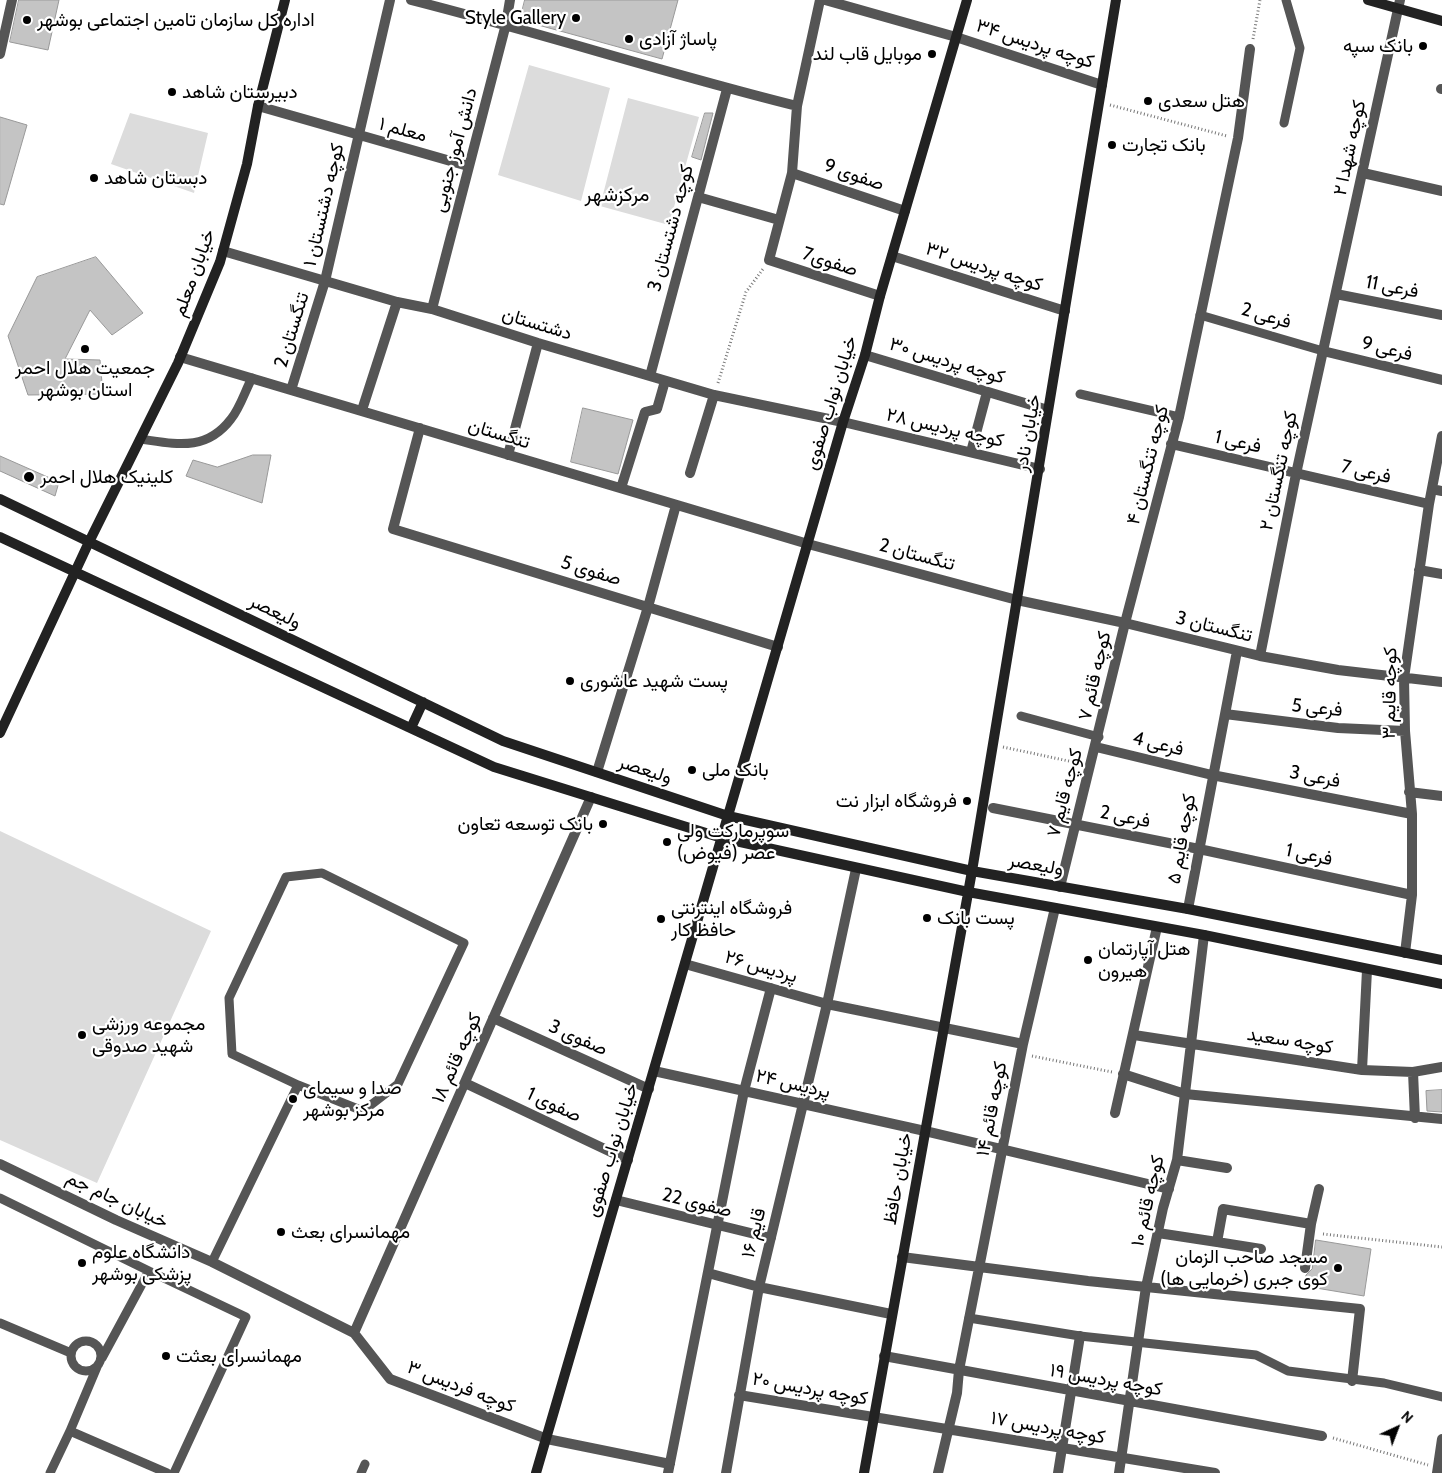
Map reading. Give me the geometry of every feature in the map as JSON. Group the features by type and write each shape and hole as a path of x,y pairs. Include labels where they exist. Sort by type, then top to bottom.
{"street":[{"path":"0,54 12,0"},
{"name":"خیابان معلم","path":"77,571 180,357 223,251 247,164 258,106 285,0"},
{"name":"کوچه دشتستان ۱","path":"325,281 390,0"},
{"path":"411,0 506,24 728,89 798,106"},
{"name":"دانش آموز جنوبی","path":"432,309 506,24 510,0"},
{"path":"769,260 792,173 798,106 820,0"},
{"name":"کوچه پردیس ۳۴","path":"825,0 956,36 1102,85"},
{"name":"خیابان نواب صفوی","path":"536,1473 843,422 865,355 880,296 967,0"},
{"name":"خیابان نادر","path":"968,892 1040,469 1048,410 1054,388 1116,0"},
{"path":"1368,0 1398,4 1442,21"},
{"name":"کوچه شهدا ۲","path":"1336,294 1364,173 1398,4"},
{"name":"کوچه تنگستان ۴","path":"1125,623 1179,417 1238,138 1250,49"},
{"name":"کوچه دشتستان 3","path":"650,376 728,89"},
{"name":"معلم ۱","path":"258,106 468,166"},
{"name":"صفوی 9","path":"792,173 905,211"},
{"path":"1364,173 1442,191"},
{"path":"698,197 779,220"},
{"name":"دشتستان","path":"223,251 397,302 432,309 538,343 714,395 843,422"},
{"name":"کوچه پردیس ۳۲","path":"892,256 1065,311"},
{"name":"صفوی7","path":"769,260 880,296"},
{"name":"تنگستان 2","path":"291,390 325,281"},
{"name":"فرعی 11","path":"1336,294 1442,315"},
{"name":"کوچه تنگستان ۲","path":"1260,656 1296,474 1336,294"},
{"path":"362,410 397,302"},
{"path":"508,455 538,343"},
{"name":"فرعی 9","path":"1323,351 1442,380"},
{"name":"کوچه پردیس ۳۰","path":"865,355 1048,410"},
{"name":"تنگستان","path":"180,357 808,544"},
{"path":"621,488 645,412 657,409 665,381"},
{"path":"971,452 987,392"},
{"path":"690,473 714,395"},
{"name":"کوچه پردیس ۲۸","path":"843,422 1040,469"},
{"name":"صفوی 5","path":"420,428 393,529 778,646"},
{"name":"کوچه قایم ۳","path":"1405,952 1412,895 1412,814 1405,731 1404,678 1429,504 1437,490 1442,436"},
{"name":"فرعی 1","path":"1171,444 1296,474"},
{"name":"فرعی 7","path":"1296,474 1429,504"},
{"name":"ولیعصر","path":"0,500 503,741 728,816 972,871 1188,909 1442,960"},
{"path":"597,772 648,607 676,505"},
{"name":"ولیعصر","path":"0,537 77,571 494,767 722,838 856,869 968,892 1204,936 1442,984"},
{"name":"تنگستان 2","path":"808,544 1017,600"},
{"path":"1419,570 1442,574"},
{"path":"0,733 77,571"},
{"name":"تنگستان 3","path":"1017,600 1125,623 1260,656 1338,670 1404,678"},
{"name":"کوچه قائم ۷","path":"1097,742 1125,623"},
{"name":"کوچه قایم ۵","path":"1188,909 1237,651"},
{"path":"1404,678 1442,682"},
{"path":"411,728 423,702"},
{"name":"فرعی 5","path":"1226,714 1338,728 1405,731"},
{"name":"کوچه قایم ۷","path":"1060,887 1074,824 1097,742"},
{"name":"فرعی 4","path":"1097,742 1212,775"},
{"name":"فرعی 3","path":"1212,775 1412,814"},
{"path":"1409,792 1442,796"},
{"name":"کوچه قائم ۱۸","path":"354,1333 591,797"},
{"name":"فرعی 2","path":"993,808 1199,849"},
{"name":"فرعی 1","path":"1199,849 1412,895"},
{"name":"قایم ۱۶","path":"726,1473 759,1287 827,1004 856,869"},
{"name":"خیابان حافظ","path":"864,1473 968,892"},
{"name":"کوچه قائم ۱۴","path":"938,1473 957,1392 959,1370 1022,1049 1055,908"},
{"path":"1115,1113 1122,1074 1134,1035 1157,927"},
{"name":"کوچه قائم ۱۰","path":"1119,1473 1146,1286 1176,1160 1204,936"},
{"name":"پردیس ۲۶","path":"685,964 827,1004 943,1028 1022,1049"},
{"path":"1362,1070 1367,970"},
{"path":"669,1468 744,1091 771,988"},
{"name":"صفوی 3","path":"494,1018 649,1089"},
{"name":"کوچه سعید","path":"1134,1035 1362,1070 1413,1072 1442,1067"},
{"name":"پردیس ۲۴","path":"654,1071 803,1105 925,1130 1169,1189"},
{"path":"1413,1072 1415,1118"},
{"path":"1122,1074 1185,1094 1415,1118 1442,1119"},
{"name":"صفوی 1","path":"465,1083 628,1160"},
{"path":"1176,1160 1227,1168"},
{"name":"خیابان جام جم","path":"0,1164 116,1220 212,1262 354,1333"},
{"path":"1305,1268 1310,1228 1319,1190"},
{"name":"صفوی 22","path":"616,1200 771,1238"},
{"path":"1217,1242 1223,1209 1310,1228"},
{"path":"1158,1234 1261,1249"},
{"path":"902,1258 1360,1309 1352,1381"},
{"path":"708,1274 759,1287 891,1314"},
{"name":"کوچه فردیس ۳","path":"354,1333 390,1379 547,1438 669,1468"},
{"path":"1058,1473 1080,1336"},
{"name":"کوچه پردیس ۱۹","path":"884,1356 1322,1436"},
{"name":"کوچه پردیس ۲۰","path":"739,1395 874,1418"},
{"name":"کوچه پردیس ۱۷","path":"874,1418 948,1428 1215,1473"},
{"path":"1437,1471 1442,1439"}],"lane":[{"path":"1284,123 1300,48 1286,0"},
{"name":"فرعی 2","path":"1200,315 1323,351"},
{"path":"140,439 197,444 217,434 232,418 252,378"},
{"path":"1080,394 1179,417"},
{"path":"1021,716 1097,742"},
{"path":"322,873 464,943 398,1084 363,1111 298,1085 232,1054 230,998 286,877 322,873"},
{"path":"212,1262 298,1085"},
{"path":"0,1198 246,1316 174,1473"},
{"path":"50,1473 99,1362 149,1271"},
{"path":"969,1318 1080,1336 1256,1355 1288,1371 1384,1384 1442,1397"},
{"path":"0,1323 71,1353"},
{"path":"84,1340 93,1342 100,1349 99,1362 89,1371 79,1369 73,1363 71,1353 76,1345 84,1340"},
{"path":"70,1431 167,1473"}],"path":[{"path":"1250,49 1260,0"},
{"path":"1100,102 1238,138"},
{"path":"714,395 746,292 769,260"},
{"path":"993,745 1090,766"},
{"path":"1022,1049 1122,1074"},
{"path":"1310,1228 1442,1247"},
{"path":"1322,1436 1437,1471"}],"shaded area":[{"path":"529,65 610,88 581,201 498,175"},
{"path":"628,98 699,117 669,225 600,206"},
{"path":"130,113 208,133 194,193 111,164"},
{"name":"مجموعه ورزشی شهید صدوقی","path":"0,831 211,931 97,1183 0,1140"}],"building":[{"name":"اداره کل سازمان تامین اجتماعی بوشهر","path":"19,0 59,0 48,50 10,42"},
{"name":"پاساژ آزادی","path":"525,0 678,0 662,59 520,20"},
{"path":"705,113 713,113 701,160 692,157"},
{"path":"0,117 27,125 4,205 0,204"},
{"path":"96,257 143,313 112,335 90,310 65,359 100,360 103,394 28,395 8,336 37,277"},
{"path":"583,408 633,420 618,474 571,462"},
{"path":"253,455 271,455 262,503 186,476 193,460 217,467"},
{"name":"کلینیک هلال احمر","path":"0,456 59,482 55,496 0,471"},
{"path":"1442,1090 1442,1112 1427,1111 1426,1091"},
{"name":"مسجد صاحب الزمان (خرمایی ها) کوی جبری","path":"1316,1240 1371,1249 1364,1296 1304,1286 1306,1275 1312,1269"}],"place":[{"name":"Style Gallery","path":"576,18"},
{"name":"اداره کل سازمان تامین اجتماعی بوشهر","path":"27,20"},
{"name":"پاساژ آزادی","path":"629,39"},
{"name":"بانک سپه","path":"1423,46"},
{"name":"موبایل قاب لند","path":"932,54"},
{"name":"دبیرستان شاهد","path":"172,92"},
{"name":"هتل سعدی","path":"1148,101"},
{"name":"بانک تجارت","path":"1112,145"},
{"name":"دبستان شاهد","path":"94,178"},
{"name":"جمعیت هلال احمر استان بوشهر","path":"85,349"},
{"name":"کلینیک هلال احمر","path":"29,477"},
{"name":"پست شهید عاشوری","path":"570,681"},
{"name":"بانک ملی","path":"692,770"},
{"name":"فروشگاه ابزار نت","path":"967,801"},
{"name":"بانک توسعه تعاون","path":"603,824"},
{"name":"سوپرمارکت ولی عصر (فیوض)","path":"667,842"},
{"name":"پست بانک","path":"927,918"},
{"name":"فروشگاه اینترنتی حافظ کار","path":"661,919"},
{"name":"هتل آپارتمان هیرون","path":"1088,960"},
{"name":"مجموعه ورزشی شهید صدوقی","path":"82,1035"},
{"name":"صدا و سیمای مرکز بوشهر","path":"293,1099"},
{"name":"مهمانسرای بعث","path":"281,1232"},
{"name":"دانشگاه علوم پزشکی بوشهر","path":"82,1263"},
{"name":"مسجد صاحب الزمان (خرمایی ها) کوی جبری","path":"1338,1268"},
{"name":"مهمانسرای بعثت","path":"166,1356"}],"district":[{"name":"مرکزشهر","path":"617,195"}]}
